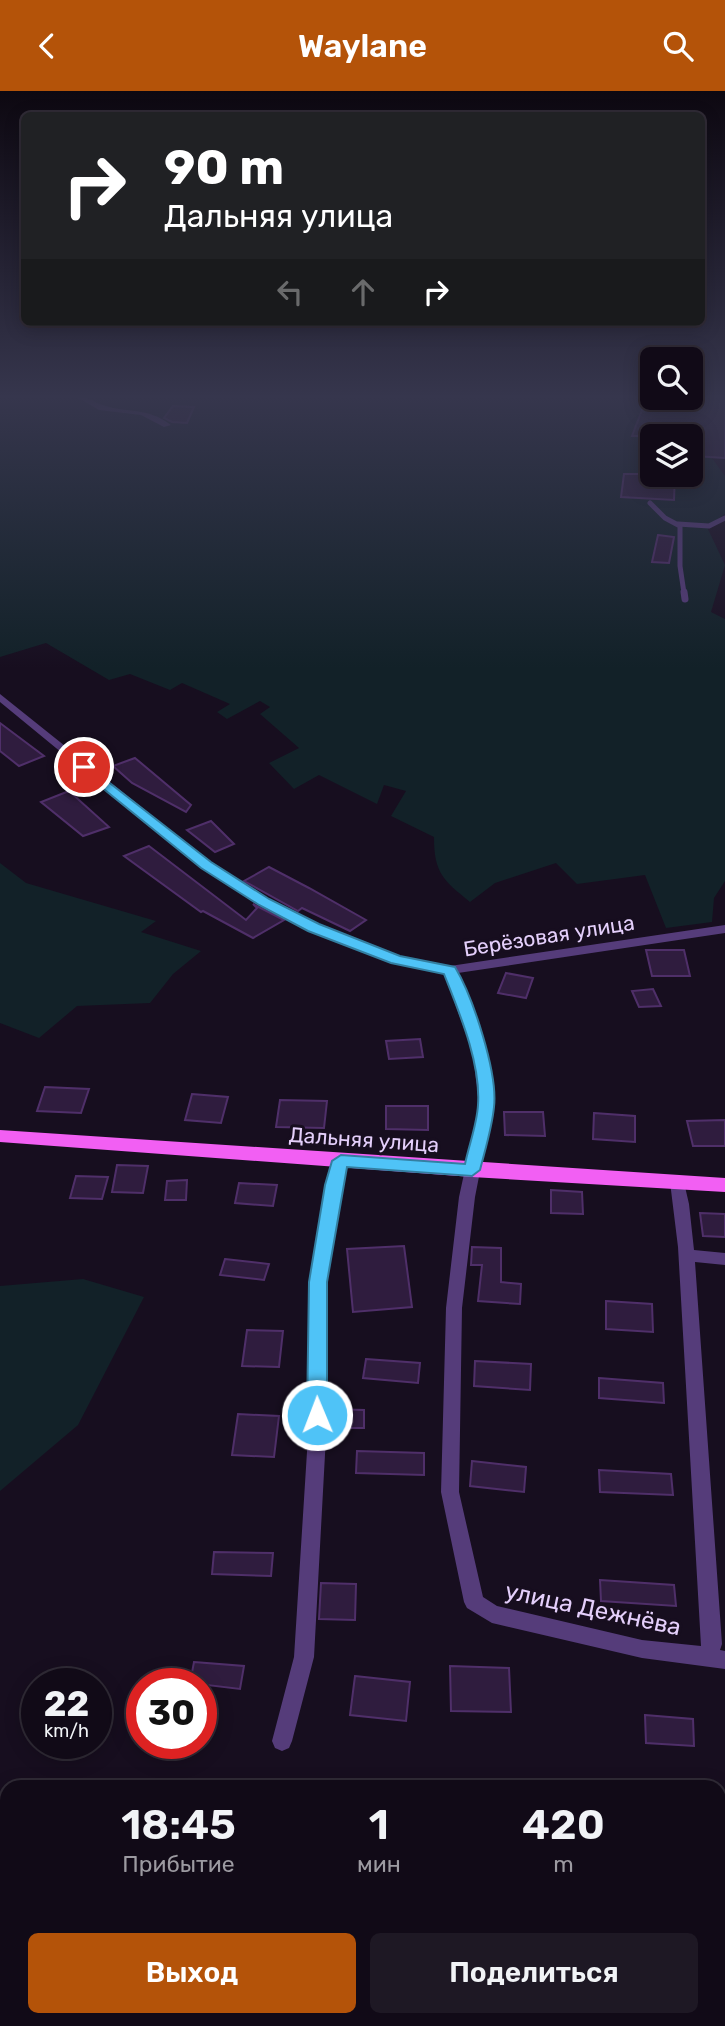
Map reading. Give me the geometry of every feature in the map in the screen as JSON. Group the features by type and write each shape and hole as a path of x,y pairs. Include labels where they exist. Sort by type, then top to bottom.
{"main road":[{"name":"Дальняя улица","path":"0,1136 725,1185"}],"street":[{"name":"Берёзовая улица","path":"0,697 187,851 264,902 314,927 396,960 450,970 725,929"},
{"name":"улица Дежнёва","path":"450,970 480,1053 486,1105 472,1170 454,1308 450,1493 474,1602 492,1614 642,1649 716,1658 712,1644 692,1357 688,1255 678,1182"},
{"path":"282,1741 304,1657 317,1436 318,1282 334,1185 341,1161"},
{"path":"688,1255 725,1259"}],"lane":[{"path":"650,503 665,518 678,524 707,526"},
{"path":"680,536 720,523 725,518"},
{"path":"678,524 685,599"}],"shaded area":[{"path":"0,487 725,487 725,514 707,527 725,565 711,612 725,619 725,881 714,898 712,922 666,928 645,875 577,884 556,863 495,883 470,902 453,888 438,868 434,837 391,816 406,791 384,785 377,804 319,775 294,789 269,763 299,748 260,714 270,707 260,701 227,719 217,712 230,704 182,683 170,690 130,674 109,680 46,643 0,657"},
{"path":"0,863 26,883 156,921 141,932 201,951 173,974 150,1003 77,1006 39,1038 0,1023"},
{"path":"83,1279 144,1297 78,1425 0,1491 0,1286"}],"building":[{"path":"622,487 674,487 674,500 621,497"},
{"path":"658,535 674,537 669,563 652,562"},
{"path":"0,723 44,756 19,766 0,751"},
{"path":"135,758 191,805 186,812 132,783 113,766"},
{"path":"69,791 109,827 83,836 41,802"},
{"path":"211,821 234,844 215,852 187,830"},
{"path":"149,846 246,920 257,908 253,904 284,920 253,938 201,912 124,856"},
{"path":"269,867 366,920 350,931 302,908 298,911 244,881"},
{"path":"646,950 684,950 690,976 652,976"},
{"path":"506,973 533,978 526,998 498,993"},
{"path":"653,989 661,1006 639,1007 632,991"},
{"path":"420,1039 423,1057 389,1059 386,1041"},
{"path":"45,1087 89,1089 81,1113 37,1111"},
{"path":"192,1094 228,1097 221,1123 185,1120"},
{"path":"280,1100 327,1101 324,1128 276,1127"},
{"path":"386,1106 428,1106 428,1130 386,1129"},
{"path":"504,1112 543,1112 545,1136 505,1135"},
{"path":"594,1113 635,1116 635,1142 593,1139"},
{"path":"725,1120 725,1146 693,1146 687,1121"},
{"path":"117,1165 148,1166 143,1193 112,1192"},
{"path":"76,1176 108,1177 102,1199 70,1198"},
{"path":"187,1180 186,1200 165,1200 167,1181"},
{"path":"239,1183 277,1185 273,1206 235,1203"},
{"path":"551,1190 582,1192 583,1214 551,1213"},
{"path":"700,1213 725,1214 725,1237 703,1236"},
{"path":"404,1246 412,1307 353,1312 347,1249"},
{"path":"472,1247 501,1248 501,1282 521,1284 520,1304 478,1301 482,1265 471,1265"},
{"path":"225,1259 269,1264 264,1280 220,1275"},
{"path":"606,1301 652,1304 653,1332 606,1329"},
{"path":"247,1330 283,1331 279,1367 242,1366"},
{"path":"366,1359 420,1363 418,1383 363,1378"},
{"path":"475,1361 531,1364 530,1390 474,1386"},
{"path":"599,1378 663,1383 664,1403 599,1398"},
{"path":"329,1409 364,1410 364,1428 329,1428"},
{"path":"238,1414 279,1416 274,1457 232,1455"},
{"path":"357,1451 424,1453 424,1475 356,1473"},
{"path":"472,1461 526,1467 524,1492 470,1486"},
{"path":"599,1470 671,1474 673,1495 600,1492"},
{"path":"214,1552 273,1553 271,1576 212,1574"},
{"path":"600,1580 674,1585 676,1606 601,1601"},
{"path":"321,1583 356,1584 355,1620 319,1619"},
{"path":"194,1662 244,1666 240,1689 217,1686 217,1668 193,1668"},
{"path":"450,1666 509,1668 511,1712 451,1711"},
{"path":"355,1676 410,1682 406,1721 350,1715"},
{"path":"645,1715 693,1719 694,1746 646,1743"}],"route":[{"path":"84,767 206,865 264,902 314,927 396,960 450,970 460,995 480,1053 486,1105 472,1170 341,1161 325,1232 318,1282 317,1415"}]}
